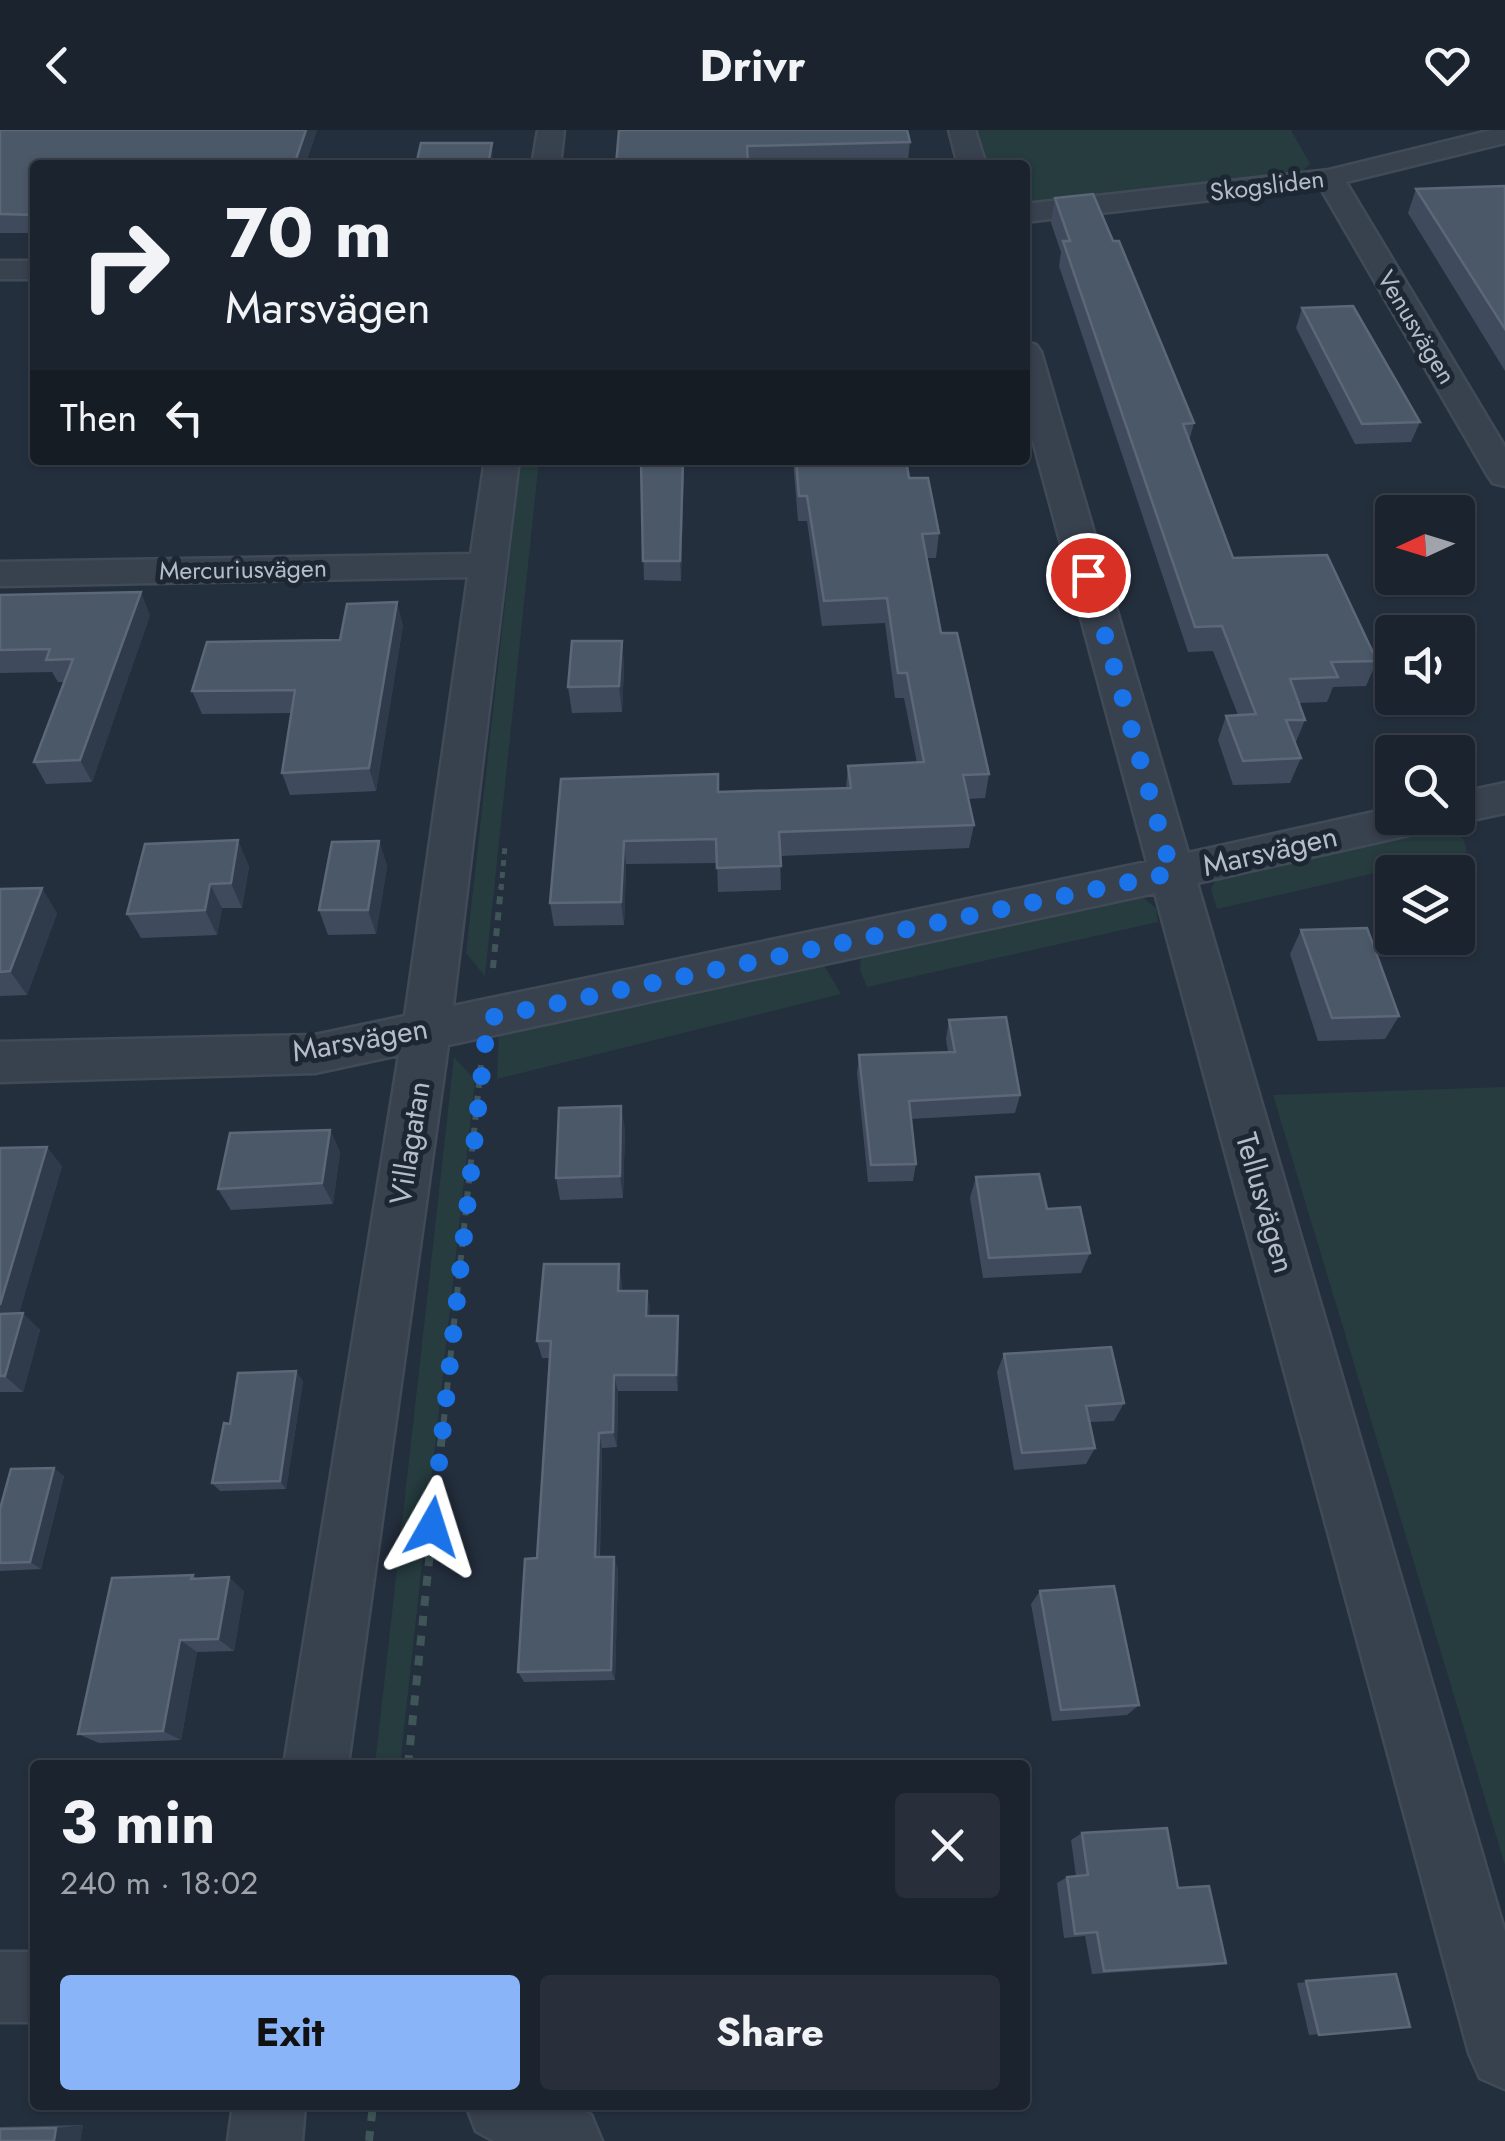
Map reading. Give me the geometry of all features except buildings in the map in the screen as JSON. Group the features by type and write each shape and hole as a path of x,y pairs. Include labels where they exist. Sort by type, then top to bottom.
{"street":[{"path":"547,160 550,130"},
{"path":"962,130 971,160"},
{"name":"Skogsliden","path":"1030,212 1329,178 1505,135"},
{"name":"Venusvägen","path":"1329,178 1505,476"},
{"path":"0,270 30,270"},
{"name":"Tellusvägen","path":"1030,370 1505,2054"},
{"name":"Villagatan","path":"317,1760 427,1028 501,465"},
{"name":"Mercuriusvägen","path":"0,574 486,565"},
{"path":"1475,804 1505,798"},
{"name":"Marsvägen","path":"0,1062 315,1054 1375,828"},
{"path":"0,1987 30,1986"},
{"path":"264,2141 268,2110"},
{"path":"511,2110 566,2141"}],"path":[{"path":"409,1760 505,844"},
{"path":"369,2141 372,2110"}],"green space":[{"path":"973,130 1291,130 1310,164 1301,172 1030,208 1030,160 982,160"},
{"path":"520,465 538,465 485,976 466,953"},
{"path":"1380,835 1460,835 1467,852 1375,855 1375,873 1217,909 1211,889 1221,870"},
{"path":"1133,890 1156,908 1158,922 867,987 860,970 861,950"},
{"path":"820,959 841,994 497,1079 499,1030"},
{"path":"454,1057 475,1080 401,1760 376,1760"},
{"path":"1505,1087 1505,1865 1273,1095"}],"route":[{"path":"432,1527 488,1018 1172,873 1088,575"}]}
